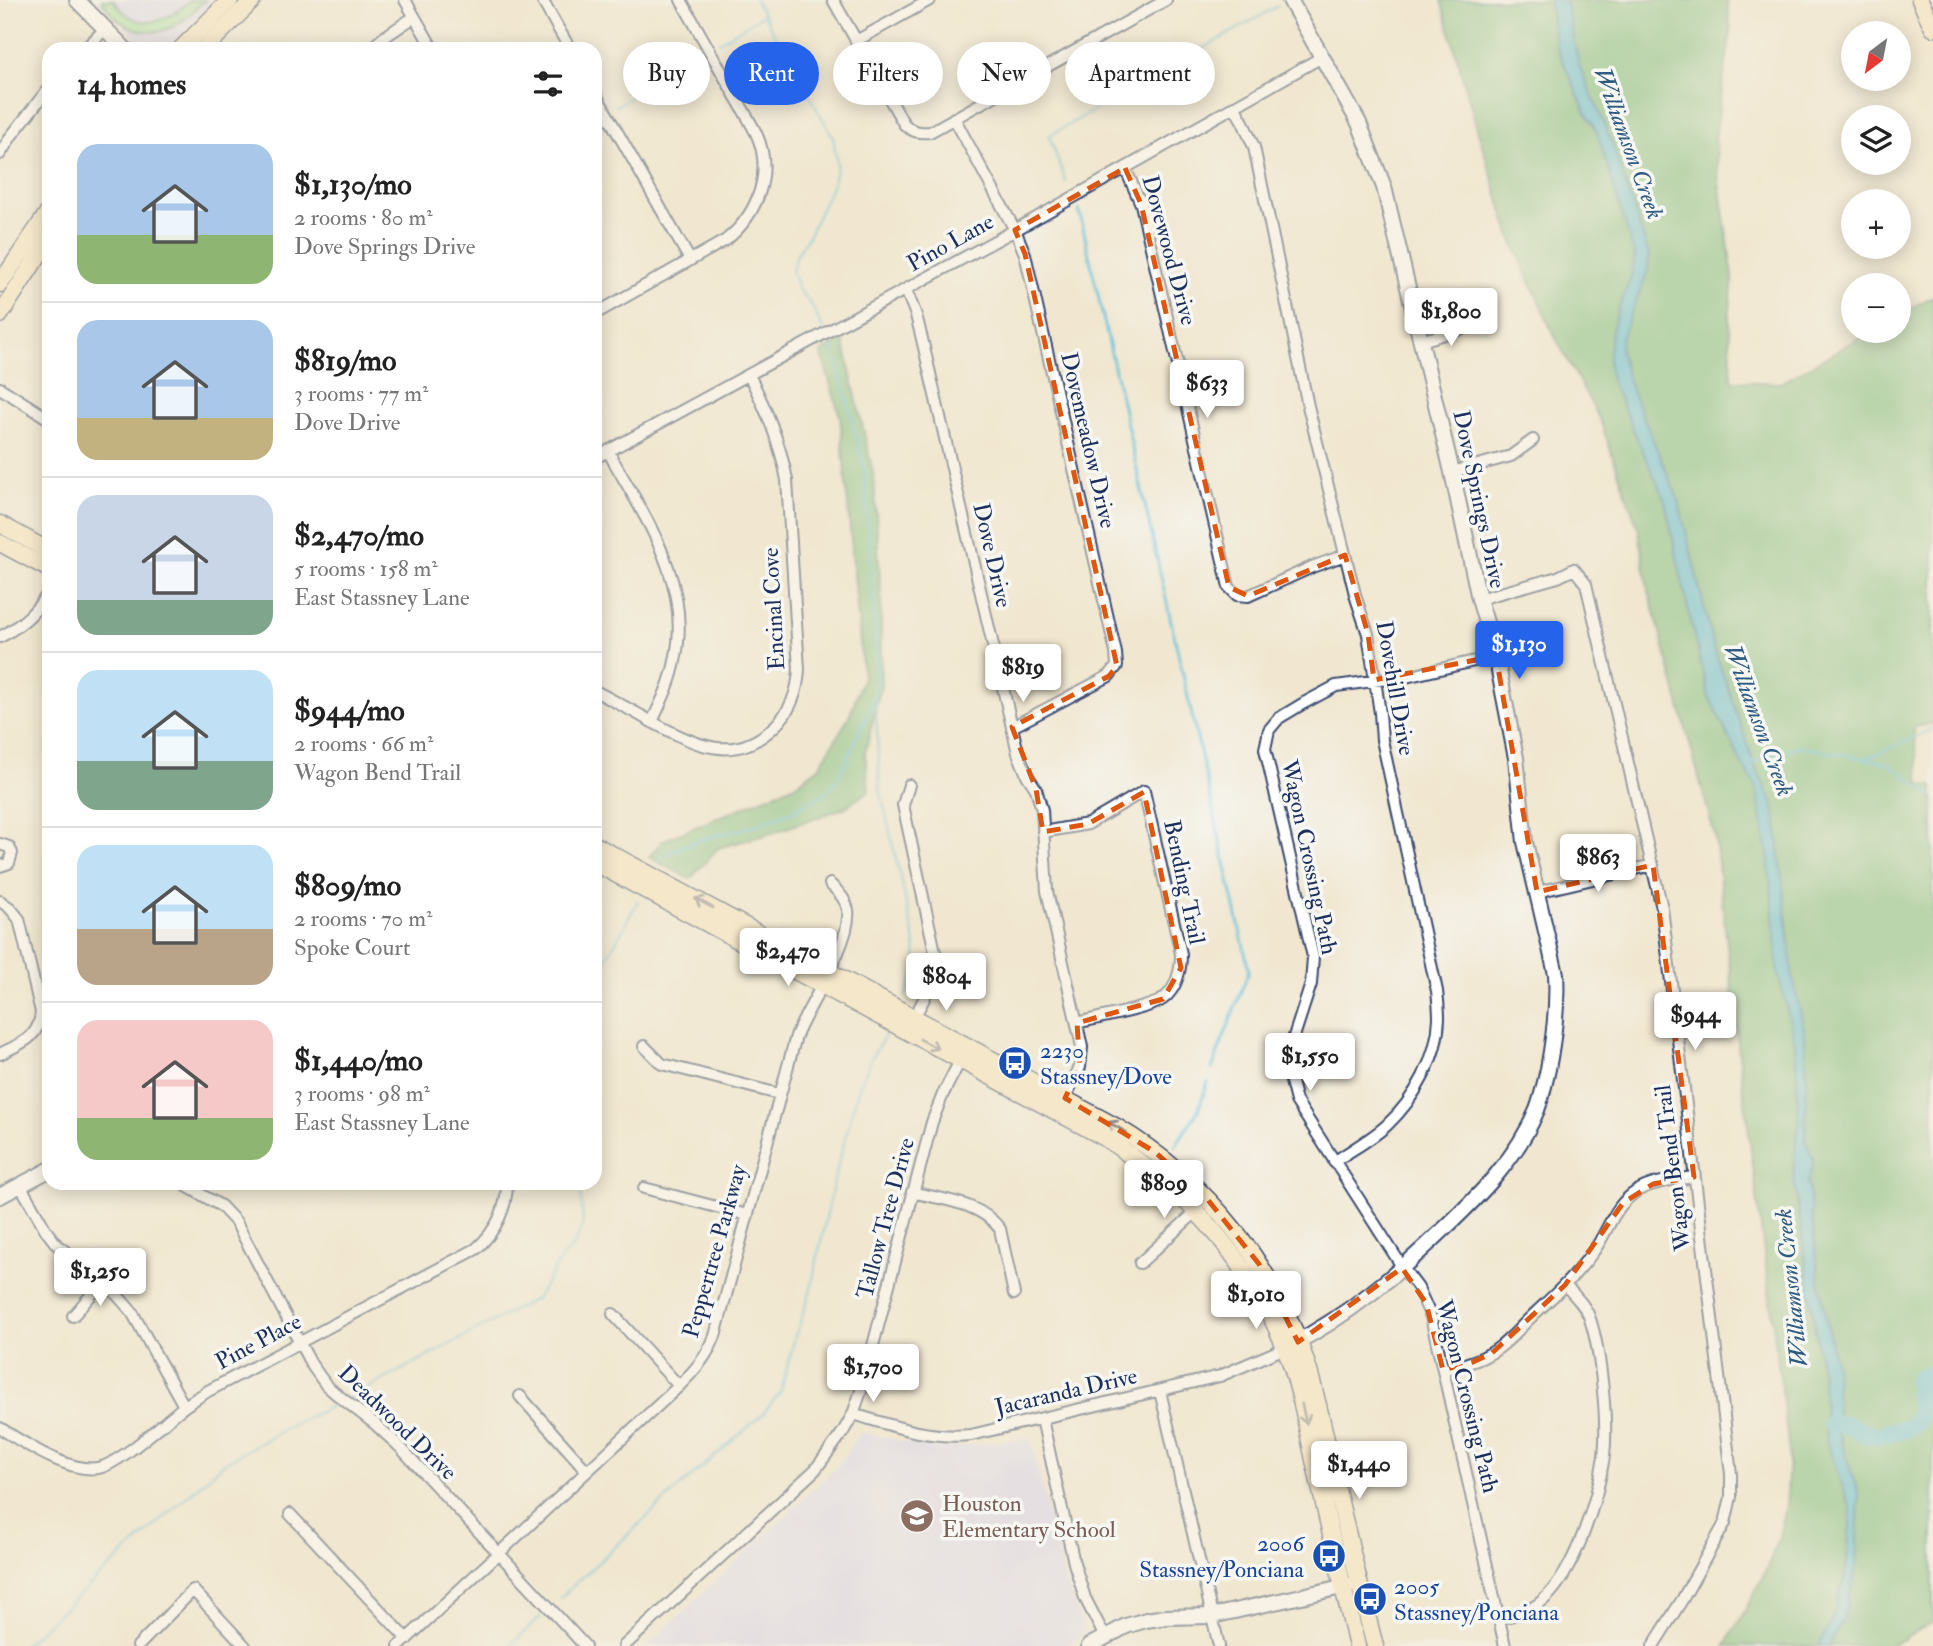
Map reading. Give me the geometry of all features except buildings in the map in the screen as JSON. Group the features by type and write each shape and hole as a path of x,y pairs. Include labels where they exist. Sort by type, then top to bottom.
{"main road":[{"path":"188,42 230,0"},
{"path":"211,42 253,0"},
{"path":"1920,0 1933,29"},
{"path":"0,284 42,221"},
{"path":"0,315 42,250"},
{"path":"0,524 42,547"},
{"path":"0,542 42,565"},
{"path":"602,849 642,870 656,887 1061,1105 1115,1126 1178,1170 1202,1205 1235,1230 1270,1281 1292,1345 1301,1403 1351,1585 1375,1646"},
{"path":"602,867 635,885 656,887"},
{"path":"1351,1585 1357,1646"}],"street":[{"path":"77,0 118,42"},
{"path":"405,0 429,42"},
{"path":"542,0 566,42"},
{"path":"602,310 726,240 744,222 761,190 763,161 755,132 681,0"},
{"path":"833,0 900,118 915,132 930,132 1166,0"},
{"path":"856,41 930,0"},
{"name":"Dove Springs Drive","path":"1290,0 1359,123 1384,187 1452,472 1479,599 1496,656 1516,758 1525,842 1556,974 1557,996 1553,1046 1537,1110 1510,1159 1476,1199 1403,1268 1352,1308 1292,1345"},
{"path":"378,42 414,17"},
{"path":"92,42 104,29"},
{"name":"Pino Lane","path":"602,454 1015,230 1322,57"},
{"path":"0,154 42,97"},
{"path":"602,105 690,260"},
{"name":"Dovehill Drive","path":"1234,106 1254,147 1308,406 1356,598 1368,634 1382,740 1437,991 1439,1018 1436,1038 1419,1083 1387,1126 1334,1162"},
{"name":"Dovemeadow Drive","path":"954,118 1015,230 1025,254 1116,653 1117,666 1109,676 1013,727"},
{"name":"Dovewood Drive","path":"1125,168 1136,191 1144,219 1229,587 1237,595 1248,596 1311,567 1345,555"},
{"name":"Dove Drive","path":"906,290 922,339 1018,754 1036,789 1042,810 1048,891 1082,1047 1080,1067 1061,1105"},
{"path":"1421,341 1471,326"},
{"name":"Encinal Cove","path":"602,695 682,738 703,746 734,747 752,741 770,731 789,708 799,669 787,480 772,425 749,375"},
{"path":"0,388 42,415"},
{"path":"1452,472 1511,456 1533,440"},
{"path":"608,451 659,545 676,588 679,628 676,660 667,690 652,722"},
{"name":"Wagon Bend Trail","path":"1479,599 1558,578 1574,569 1586,584 1662,908 1731,1474 1731,1497 1725,1523 1653,1646"},
{"path":"0,637 29,618 42,602"},
{"name":"Wagon Crossing Path","path":"1496,656 1410,676 1336,687 1279,718 1269,730 1265,750 1313,957 1311,984 1289,1052 1287,1070 1296,1101 1426,1303 1505,1646"},
{"path":"899,1016 931,987 936,964 903,805 909,785"},
{"name":"Bending Trail","path":"1043,832 1088,824 1144,791 1181,954 1178,976 1163,999 1077,1023"},
{"path":"0,844 9,847 12,857 9,863 0,866"},
{"path":"1537,892 1653,866"},
{"name":"Peppertree Parkway","path":"403,1643 701,1363 715,1336 796,1036 842,946 846,932 846,903 830,884"},
{"path":"0,901 19,919 41,1012 37,1031 0,1054"},
{"path":"644,1046 662,1064 779,1094"},
{"name":"Tallow Tree Drive","path":"624,1646 815,1470 835,1445 853,1414 937,1108 964,1053"},
{"path":"0,1196 42,1174"},
{"path":"1443,1370 1473,1362 1492,1353 1565,1285 1594,1251 1614,1214 1637,1191 1653,1184 1694,1177"},
{"path":"20,1185 57,1245 104,1280 132,1312 184,1406"},
{"path":"644,1188 747,1215"},
{"name":"Deadwood Drive","path":"194,1190 221,1206 236,1222 318,1375 399,1446 584,1646"},
{"name":"Pine Place","path":"0,1428 58,1460 81,1468 95,1469 113,1463 184,1406 208,1391 476,1249 499,1219 506,1190"},
{"path":"912,1192 978,1209 993,1221 999,1229 1014,1294"},
{"path":"1140,1263 1202,1205"},
{"path":"73,1317 104,1280"},
{"path":"1498,1619 1521,1614 1541,1602 1559,1584 1578,1547 1590,1515 1604,1455 1599,1364 1590,1319 1586,1310 1565,1285"},
{"path":"613,1314 679,1386"},
{"name":"Jacaranda Drive","path":"853,1414 921,1434 971,1435 1220,1376 1292,1345"},
{"path":"1160,1391 1219,1646"},
{"path":"520,1396 587,1471"},
{"path":"1042,1419 1074,1563 1085,1598 1105,1637"},
{"path":"290,1514 403,1643"},
{"path":"1089,1646 1126,1626 1156,1618 1212,1616 1351,1585"},
{"path":"138,1646 193,1590 244,1646"}],"highlighted area":[{"path":"1125,168 1141,204 1229,587 1248,596 1345,555 1368,634 1374,680 1496,656 1537,892 1653,865 1694,1177 1653,1184 1623,1203 1565,1285 1492,1353 1473,1362 1443,1370 1426,1303 1402,1268 1298,1342 1259,1264 1208,1200 1155,1152 1065,1098 1080,1067 1077,1023 1163,999 1181,968 1144,792 1088,824 1043,832 1036,789 1012,727 1109,676 1117,666 1025,254 1015,230"}],"shaded area":[{"path":"96,0 215,0 175,42 139,42"},
{"name":"Houston Elementary School","path":"861,1432 936,1449 1030,1438 1066,1583 1087,1634 1065,1646 647,1646 836,1468"}],"green space":[{"path":"102,0 113,0 131,17 151,21 171,15 190,0 205,0 178,24 153,32 123,23"},
{"path":"1441,0 1727,0 1731,30 1715,138 1733,276 1729,321 1732,381 1781,383 1850,343 1911,343 1911,308 1933,296 1933,399 1929,406 1933,412 1933,724 1913,727 1920,784 1933,786 1933,1622 1890,1646 1725,1646 1762,1578 1777,1542 1786,1505 1789,1450 1741,1071 1715,837 1647,584 1639,531 1600,420 1552,331 1511,238"},
{"path":"843,339 874,477 881,599 881,686 865,753 869,791 844,808 718,848 690,879 649,857 662,841 793,786 819,767 849,717 863,677 840,416 821,352"}],"water":[{"path":"1549,0 1565,0 1579,65 1612,143 1649,255 1648,271 1621,338 1620,351 1628,381 1678,499 1714,648 1756,769 1771,799 1776,820 1793,979 1805,1034 1805,1141 1813,1158 1808,1181 1819,1279 1835,1365 1838,1431 1859,1496 1856,1570 1844,1618 1829,1646 1818,1646 1832,1620 1846,1571 1851,1510 1826,1440 1822,1377 1793,1172 1799,1121 1795,1042 1778,973 1768,853 1756,786 1744,768 1709,697 1665,501 1611,380 1611,335 1635,256 1597,132 1556,46"}],"waterway":[{"path":"755,0 833,137 837,164 833,183 807,239 797,254 792,271 798,289 812,306 824,331"},
{"path":"1066,182 1049,136 1278,6"},
{"path":"719,42 763,15"},
{"path":"616,106 623,102"},
{"path":"1079,210 1249,970 1212,1069"},
{"path":"827,337 835,353 865,471 877,659 875,697 880,789 914,937 917,967 905,997"},
{"path":"659,864 664,855 700,840 751,827 793,811 826,793 838,779 874,700"},
{"path":"1865,759 1933,729"},
{"name":"Williamson Creek","path":"1751,763 1799,746 1887,763 1933,795"},
{"path":"602,967 638,901"},
{"path":"560,1598 676,1490 762,1415 781,1391 810,1293 834,1181 858,1090 873,1055 885,1036"},
{"path":"1175,1146 1198,1111 1208,1082"},
{"path":"349,1398 537,1298 562,1257 575,1244 583,1225 580,1190"},
{"path":"1831,1423 1850,1426 1877,1436 1909,1428 1917,1422 1920,1409 1917,1381 1923,1376 1933,1375"},
{"path":"23,1646 224,1463 340,1402"},
{"path":"510,1646 541,1616"}],"place":[{"name":"2230 Stassney/Dove","path":"1015,1063"},
{"name":"Houston Elementary School","path":"917,1516"},
{"name":"2006 Stassney/Ponciana","path":"1329,1556"},
{"name":"2005 Stassney/Ponciana","path":"1370,1599"}]}
